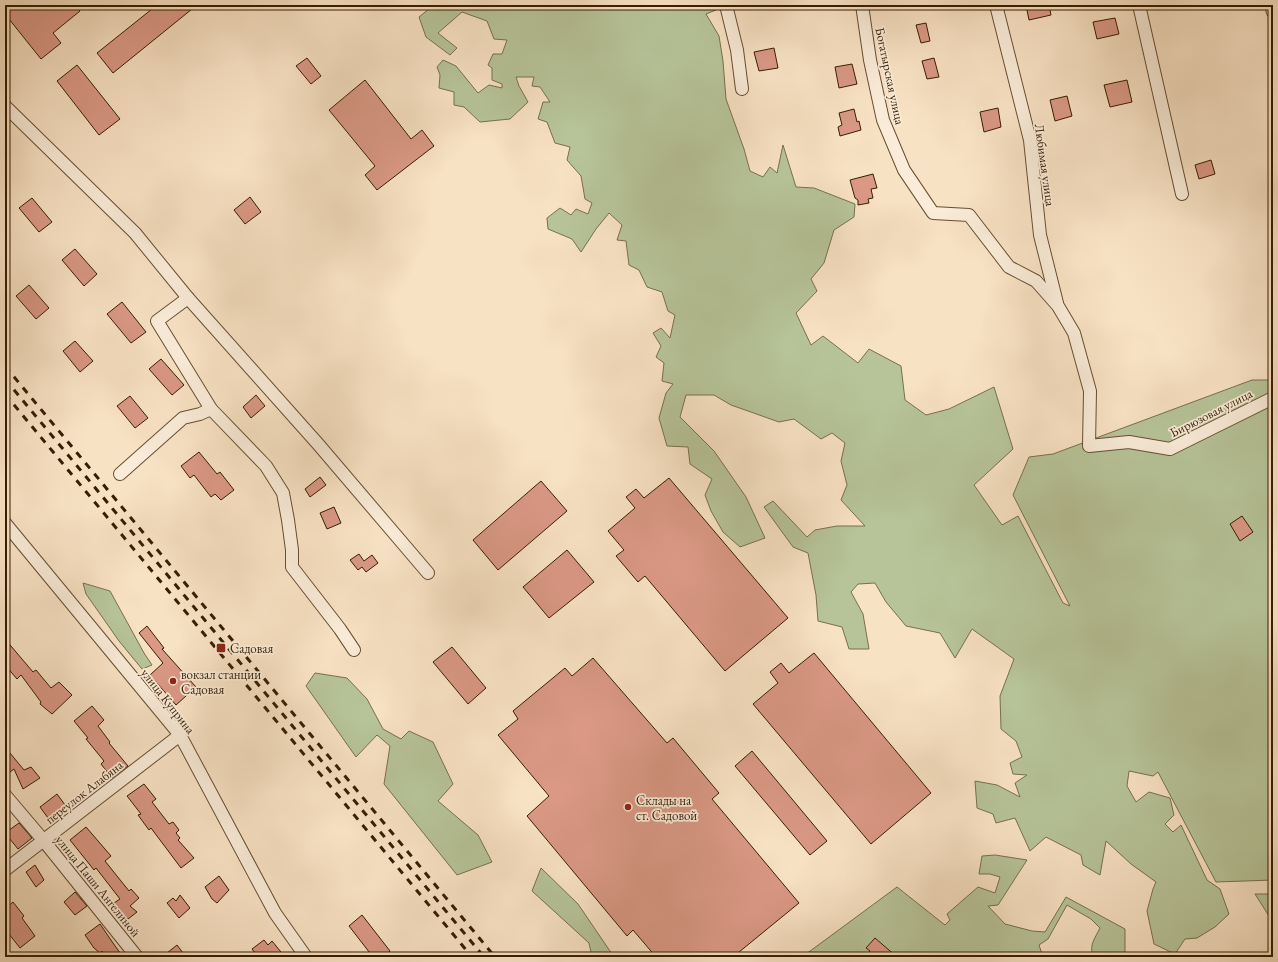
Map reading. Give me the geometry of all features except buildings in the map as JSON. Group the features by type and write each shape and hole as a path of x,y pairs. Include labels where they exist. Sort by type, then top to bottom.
{"street":[{"path":"726,5 737,50 742,89"},
{"name":"Богатырская улица","path":"862,5 870,60 883,120 904,170 934,213 969,215 1010,267 1036,281 1058,306 1074,333 1090,391 1089,446"},
{"name":"Любимая улица","path":"996,5 1030,140 1040,234 1058,306"},
{"path":"1139,5 1182,194"},
{"path":"1271,5 1273,12"},
{"path":"5,106 135,233 188,298 318,444 428,573"},
{"path":"188,298 157,321 211,409 266,466 283,493 292,550 292,567 337,624 354,650"},
{"name":"Бирюзовая улица","path":"1089,446 1129,442 1170,449 1273,398"},
{"path":"120,474 183,418 200,414 211,409"},
{"name":"улица Куприна","path":"5,523 180,735 275,913 306,957"},
{"name":"переулок Алабяна","path":"5,870 180,735"},
{"name":"улица Паши Ангелиной","path":"5,796 44,840 137,957"}],"green space":[{"path":"434,5 716,5 716,10 706,14 719,36 723,61 726,99 744,149 750,171 763,177 770,167 777,173 783,145 796,187 814,188 855,204 854,217 834,230 824,263 811,279 817,291 796,313 811,345 823,336 858,363 869,349 901,366 905,400 926,415 949,409 994,387 1013,449 974,485 1002,525 1018,516 1063,603 1070,606 1013,495 1029,457 1053,454 1252,380 1273,380 1273,880 1216,882 1158,772 1153,776 1129,771 1127,786 1136,802 1149,792 1170,798 1174,815 1165,824 1173,832 1181,825 1207,880 1220,889 1229,914 1215,927 1197,938 1185,939 1175,954 1154,944 1147,911 1156,882 1131,864 1106,841 1100,875 1083,865 1081,855 1046,837 1030,851 1015,818 996,823 993,814 977,808 975,781 997,785 1020,797 1015,783 1027,775 1013,774 1010,763 1022,757 1016,741 1001,729 1000,696 1014,659 972,629 955,658 940,633 906,626 886,602 875,583 858,584 851,592 863,614 869,649 849,649 842,627 818,621 816,595 808,553 793,547 764,507 773,501 807,537 815,530 837,526 865,526 841,500 847,485 841,461 845,443 832,433 821,439 794,419 779,422 731,405 714,395 686,395 680,417 714,451 746,497 765,538 740,547 723,532 711,511 705,495 712,479 690,464 688,447 667,446 659,418 666,393 673,384 662,381 664,363 656,357 661,346 653,333 661,328 670,338 675,315 668,311 662,292 647,287 639,270 629,265 626,241 617,240 622,225 609,213 596,229 581,252 572,239 548,229 547,218 560,208 571,215 576,209 588,214 592,203 585,199 581,176 567,160 570,147 555,143 547,122 538,119 543,102 550,102 540,87 532,86 534,77 516,77 528,102 510,119 480,122 464,107 454,105 454,92 439,88 440,75 437,67 443,60 456,66 478,93 489,85 502,88 502,84 492,80 492,68 488,65 493,54 502,54 507,40 494,39 487,21 462,12 438,33 457,48 450,55 426,37 419,17"},
{"path":"83,583 110,591 152,665 142,669 119,641 86,594"},
{"path":"315,673 347,678 367,699 383,729 401,739 409,731 433,742 453,784 438,801 478,835 492,862 457,875 384,784 390,746 377,735 356,757 306,686"},
{"path":"995,855 1027,860 998,905 988,906 1005,924 1032,931 1045,932 1066,897 1125,929 1125,953 1119,957 1094,957 1092,953 1092,946 1100,928 1091,919 1067,905 1048,939 1039,945 1043,957 802,957 897,887 945,925 950,920 947,914 978,887 995,893 1000,877 990,874 979,874 982,856"},
{"path":"541,868 578,904 612,954 617,957 592,957 589,943 532,891"},
{"path":"1255,894 1273,894 1273,919 1269,916"}],"railway":[{"path":"5,366 495,957"},
{"path":"5,379 484,957"},
{"path":"5,394 472,957"}],"place":[{"name":"Садовая","path":"221,648"},
{"name":"вокзал станции Садовая","path":"173,681"},
{"name":"Склады на ст. Садовой","path":"628,807"}]}
